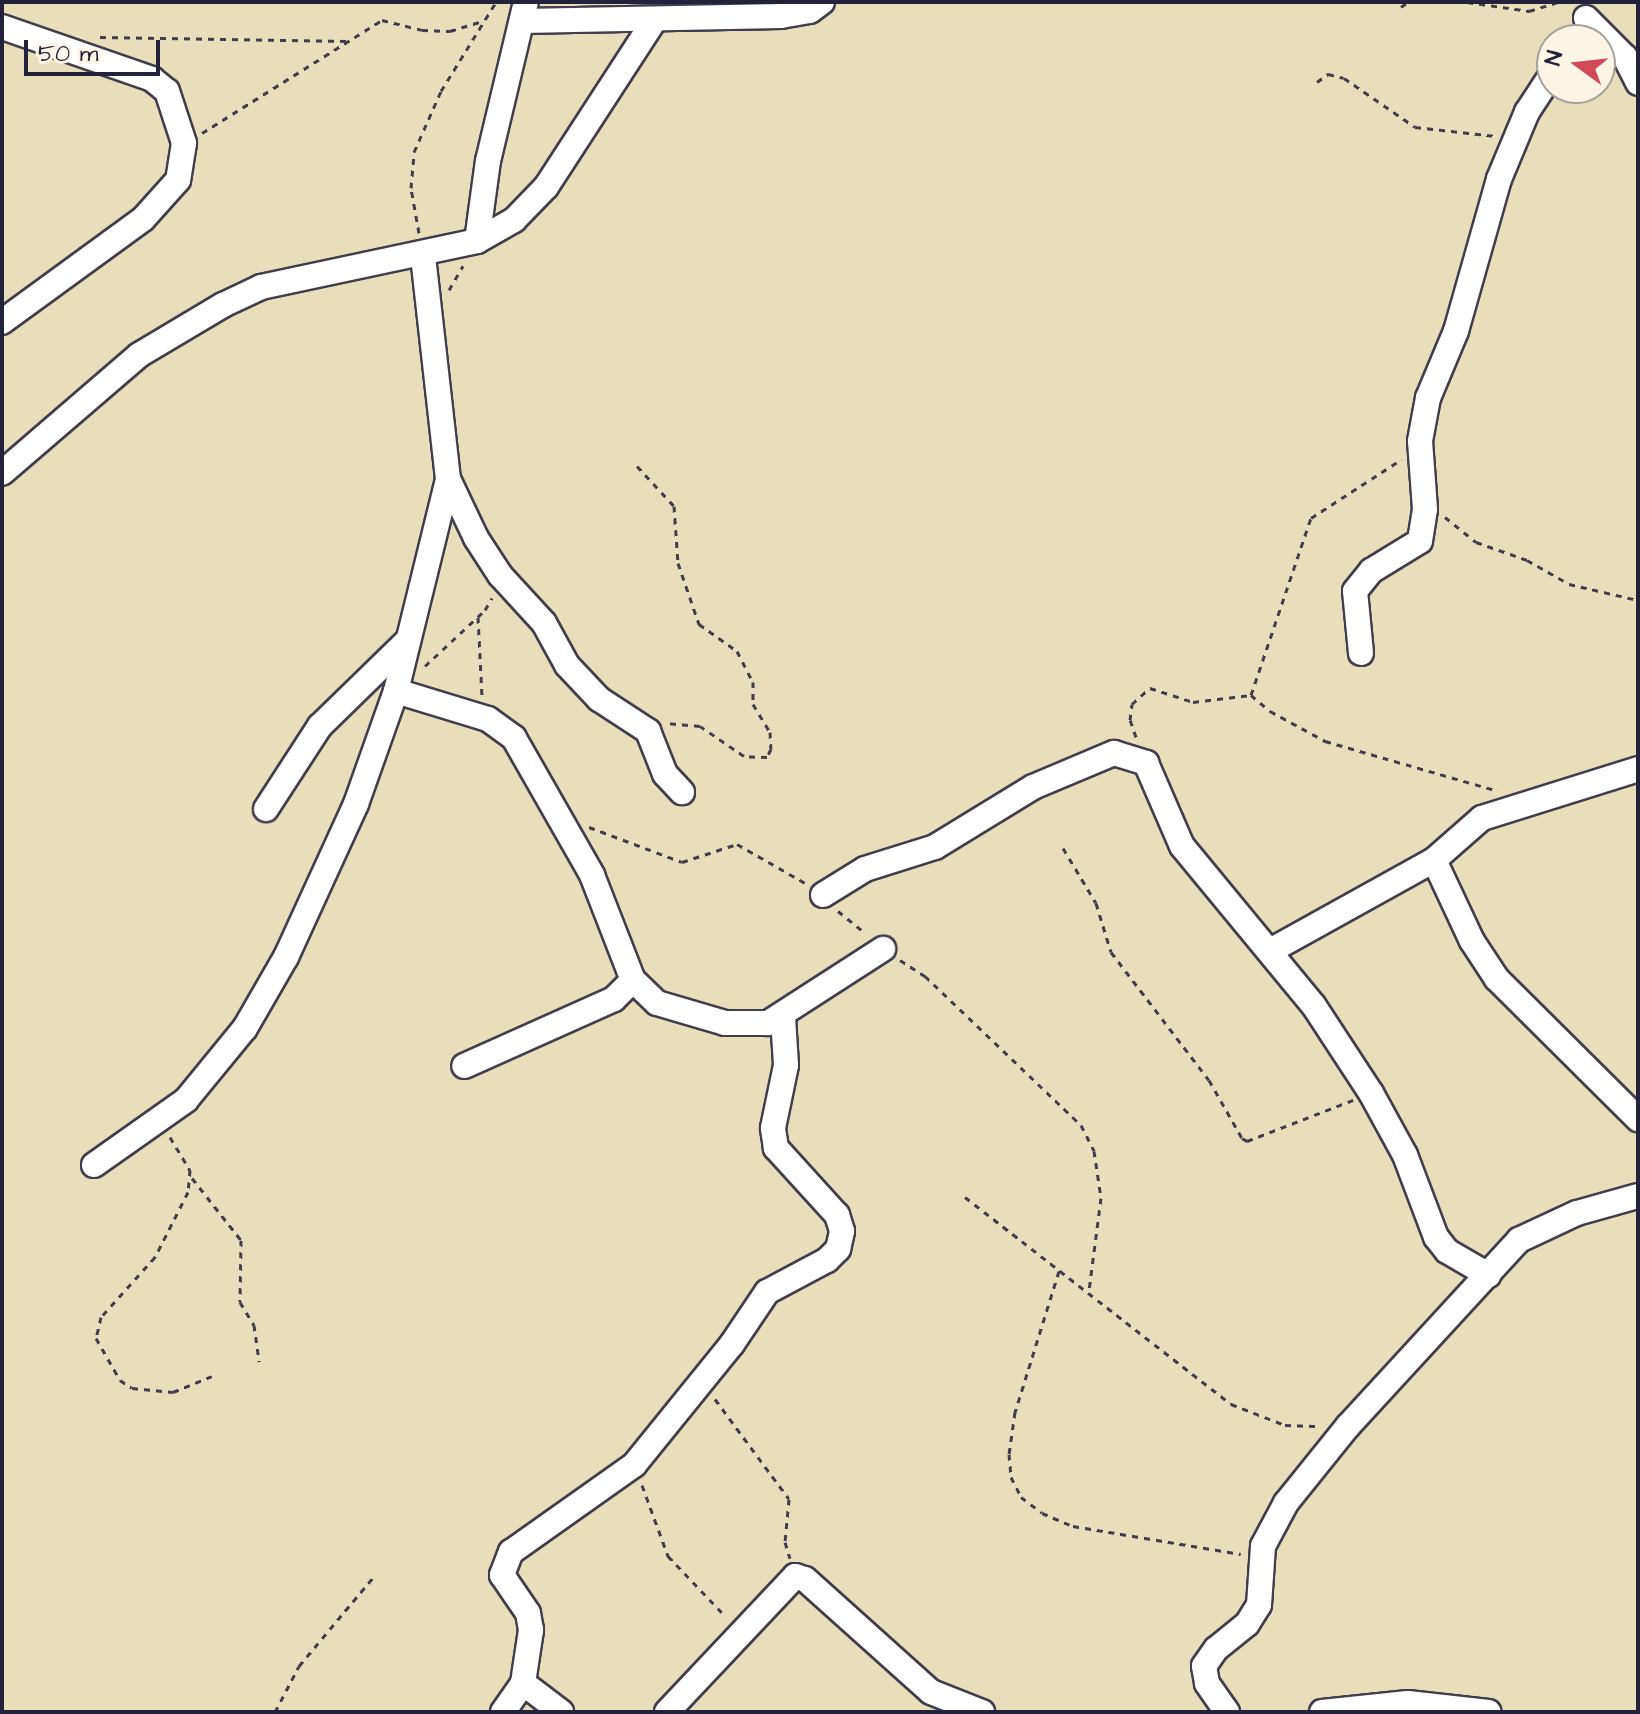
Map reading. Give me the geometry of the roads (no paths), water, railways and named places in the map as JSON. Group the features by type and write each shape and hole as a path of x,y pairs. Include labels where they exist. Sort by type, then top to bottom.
{"street":[{"path":"477,241 488,161 524,12 654,21 781,16 810,11 822,2"},
{"path":"1584,20 1625,57 1638,83"},
{"path":"2,473 139,355 223,305 261,287 423,256 477,241 528,209 654,21"},
{"path":"2,27 152,79 167,91 184,143 178,180 143,219 2,322"},
{"path":"1361,653 1355,591 1371,571 1420,541 1424,494 1420,448 1428,398 1456,331 1477,247 1514,140 1536,102"},
{"path":"94,1165 166,1117 215,1069 286,957 338,848 396,691 448,479 432,314 423,256"},
{"path":"448,479 500,575 544,623 583,684 648,731 665,774 682,792"},
{"path":"266,809 320,726 409,639"},
{"path":"396,691 488,719 514,738 561,817 612,919 633,980 657,1003 725,1023 768,1023 783,1017 883,949"},
{"path":"823,895 865,869 935,847 1033,787 1114,753 1146,763 1182,846 1270,951 1371,1093 1405,1155 1436,1237 1463,1262 1488,1275"},
{"path":"1270,951 1434,860 1464,829 1528,801 1638,769"},
{"path":"1434,860 1472,941 1497,979 1638,1119"},
{"path":"464,1066 614,999 633,980"},
{"path":"503,1712 523,1683 531,1622 502,1575 503,1565 525,1541 634,1465 702,1382 767,1292 827,1260 838,1249 842,1231 821,1192 776,1148 773,1128 786,1065 783,1017"},
{"path":"1227,1712 1207,1683 1204,1666 1259,1605 1263,1546 1286,1503 1348,1426 1519,1240 1544,1227 1638,1196"},
{"path":"667,1712 795,1576 805,1579 931,1692 953,1708 982,1712"},
{"path":"523,1683 561,1712"},
{"path":"1322,1712 1408,1703 1489,1712"}]}
